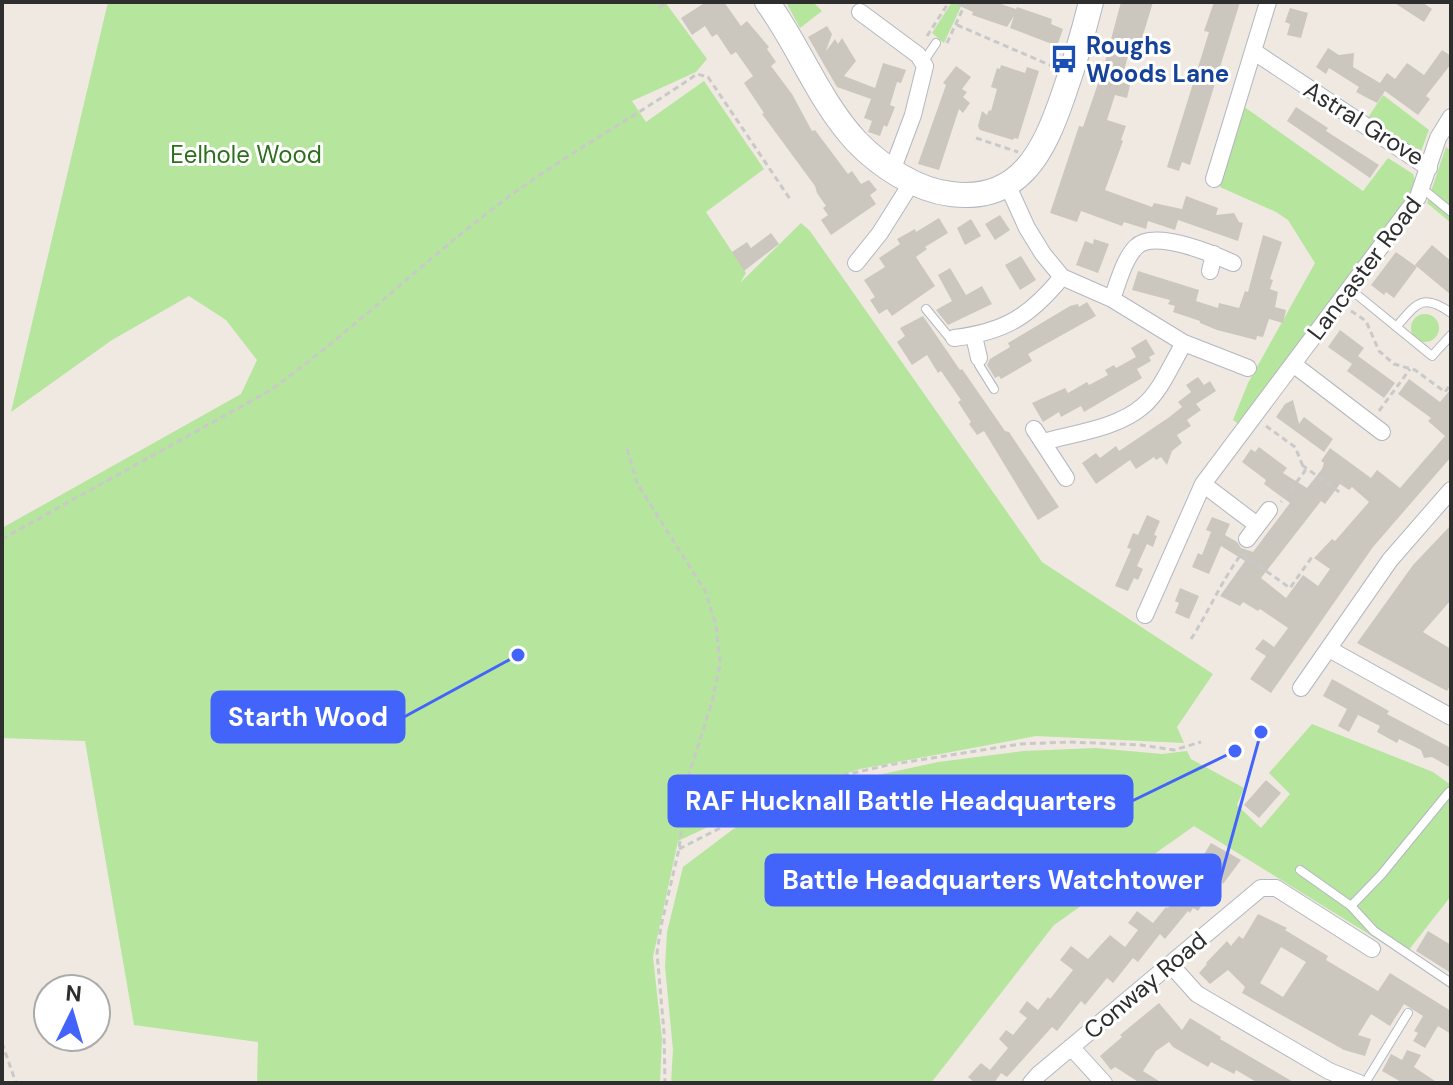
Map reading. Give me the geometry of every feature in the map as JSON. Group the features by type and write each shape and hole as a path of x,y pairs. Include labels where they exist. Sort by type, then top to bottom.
{"street":[{"path":"767,2 856,141 902,176 929,190 962,196 994,191 1007,184 1021,175 1041,150 1071,74 1091,2"},
{"path":"1214,179 1268,2"},
{"path":"856,263 880,233 902,176 926,71 924,61 860,12"},
{"name":"Astral Grove","path":"1253,51 1429,168 1438,138 1451,117"},
{"name":"Lancaster Road","path":"1145,615 1203,484 1423,189 1429,168"},
{"path":"1007,184 1027,228 1062,277 1112,299 1184,343 1248,368"},
{"path":"1112,299 1132,251 1140,243 1151,241 1195,246 1212,262 1233,263"},
{"path":"954,338 974,336 1027,315 1062,277"},
{"path":"974,336 979,358"},
{"path":"1066,478 1039,436 1117,421 1143,407 1153,396 1184,343"},
{"name":"Lancaster Road","path":"1293,364 1376,427"},
{"path":"1203,484 1257,525"},
{"path":"1301,688 1390,560 1451,490"},
{"path":"1244,546 1269,510"},
{"path":"1329,649 1451,717"},
{"name":"Conway Road","path":"1031,1083 1261,888 1276,888 1372,949"},
{"path":"1170,964 1197,994 1329,1071 1359,1083"},
{"path":"1071,1047 1104,1083"}],"lane":[{"path":"924,61 940,46"},
{"path":"1423,189 1451,212"},
{"path":"1349,288 1432,356 1451,335"},
{"path":"1397,326 1415,305 1425,301 1439,304 1451,313"},
{"path":"926,309 949,337 954,338"},
{"path":"979,358 979,365 994,389"},
{"path":"1351,906 1381,875 1449,792"},
{"path":"1300,870 1351,906 1374,931 1451,983"},
{"path":"1365,1083 1408,1013"}],"path":[{"path":"659,8 667,2"},
{"path":"949,2 927,36 940,46 957,25 966,2"},
{"path":"957,25 1071,74"},
{"path":"2,539 269,391 506,199 697,74 708,77 790,199"},
{"path":"976,138 1027,155"},
{"path":"1339,302 1366,321 1379,351 1394,364 1410,369 1445,392 1451,384"},
{"path":"1376,427 1410,369"},
{"path":"1254,417 1295,447 1305,471 1275,510 1269,510"},
{"path":"627,449 637,483 705,591 716,625 720,664 712,702 689,774 679,849 657,953 665,1083"},
{"path":"1302,465 1342,494"},
{"path":"1191,639 1244,546 1290,588 1312,557"},
{"path":"679,849 773,801 823,780 888,765 1020,744 1098,743 1174,750 1201,742"},
{"path":"2,1043 16,1083"}],"green space":[{"name":"Eelhole Wood","path":"108,2 665,2 707,59 696,72 632,101 646,122 704,81 764,169 706,212 746,273 740,283 801,223 810,231 1042,562 1213,674 1177,727 1184,743 1036,736 860,769 755,805 678,841 653,957 662,1039 660,1083 257,1083 258,1042 134,1025 85,741 2,738 2,528 241,394 257,360 226,320 189,296 112,340 11,412"},
{"path":"786,2 813,2 822,11 800,28"},
{"path":"952,2 963,2 944,43 932,33"},
{"path":"1383,95 1429,130 1420,154 1365,122"},
{"path":"1243,106 1363,191 1388,158 1413,174 1417,186 1239,424 1233,420 1248,383 1315,263 1288,220 1220,187"},
{"path":"1446,147 1451,151 1451,223 1427,203"},
{"path":"1425,314 1435,318 1439,328 1435,338 1425,342 1415,338 1411,328 1415,318"},
{"path":"1312,724 1433,772 1451,785 1451,896 1404,956 1194,826 1054,925 931,1083 671,1083 673,1050 665,966 667,932 683,867 736,827 823,787 938,762 1023,751 1096,748 1162,754 1187,751 1191,759 1244,788 1237,805 1261,828 1290,794 1269,773"}],"building":[{"path":"706,2 724,2 741,26 747,21 769,47 767,49 776,62 771,66 792,94 812,131 815,130 848,174 852,171 861,184 869,180 877,190 870,195 876,204 831,235 821,220 828,215 815,186 762,114 744,83 753,76 736,52 731,55 717,34 712,37 705,26 692,35 681,18"},
{"path":"951,2 995,2 1017,7 1052,19 1051,24 1063,29 1057,46 1010,28 1014,16 1007,27 972,15 973,12"},
{"path":"1121,2 1153,2 1137,55 1129,52 1121,82 1130,85 1127,98 1115,95 1107,120 1126,126 1105,190 1152,207 1154,203 1182,209 1186,196 1218,208 1216,215 1234,213 1243,223 1238,241 1178,220 1175,230 1148,221 1146,229 1124,222 1122,226 1081,211 1077,222 1050,213 1079,126 1083,127 1103,69"},
{"path":"1214,2 1240,2 1190,165 1182,162 1179,171 1167,167 1209,32 1204,31"},
{"path":"1393,2 1422,2 1432,9 1424,22"},
{"path":"1290,8 1308,13 1301,38 1287,35 1290,24 1285,22"},
{"path":"827,26 832,34 826,51 835,39 838,44 842,38 856,61 844,76 875,88 883,63 906,70 901,83 897,82 890,105 895,107 880,136 868,132 872,121 864,118 871,99 837,87 808,37"},
{"path":"1328,48 1339,55 1354,53 1353,67 1380,83 1387,73 1395,79 1407,63 1424,75 1442,50 1451,56 1451,64 1426,96 1430,99 1418,115 1385,91 1377,103 1356,92 1359,87 1329,68 1326,74 1316,67"},
{"path":"1001,65 1025,73 1027,67 1039,71 1018,139 1013,140 980,130 978,126 982,111 987,115 991,111 997,89 991,87 997,68 1000,69"},
{"path":"956,66 971,77 962,89 967,92 963,97 970,103 963,113 959,109 939,170 918,164 946,85 943,83"},
{"path":"1296,107 1328,128 1326,131 1379,165 1370,178 1287,121"},
{"path":"1000,215 1010,230 995,240 985,224"},
{"path":"939,218 948,233 925,247 927,249 916,257 935,286 892,316 887,309 879,314 870,300 875,297 864,280 885,267 879,258 900,244 897,239"},
{"path":"971,219 981,236 965,245 957,228"},
{"path":"771,233 779,244 744,271 732,252 747,242 751,248"},
{"path":"1263,235 1282,242 1270,279 1273,280 1270,289 1278,292 1275,307 1286,310 1283,323 1269,319 1263,337 1257,336 1256,340 1217,330 1173,312 1175,306 1168,304 1170,300 1132,290 1138,271 1199,290 1196,301 1218,308 1219,303 1239,308 1245,291 1248,292"},
{"path":"1094,239 1109,244 1098,273 1076,265 1085,241 1093,244"},
{"path":"1432,245 1451,261 1451,295 1415,265"},
{"path":"1396,252 1417,267 1394,298 1371,285"},
{"path":"1021,256 1036,280 1020,290 1005,265"},
{"path":"950,268 966,295 982,286 992,304 948,325 936,310 952,301 938,275"},
{"path":"1087,302 1096,316 1028,354 1032,361 1001,379 999,376 995,378 987,365 990,359 1010,347 1008,343 1070,306 1078,304 1079,307"},
{"path":"923,316 1005,431 1009,432 1059,507 1038,520 984,431 977,435 969,424 971,422 958,402 961,400 941,371 938,373 927,355 912,365 897,342 905,336 900,328"},
{"path":"1340,330 1364,348 1358,356 1395,383 1384,398 1347,371 1352,364 1328,347"},
{"path":"1146,339 1155,354 1149,357 1151,361 1137,369 1142,378 1084,412 1081,406 1061,417 1059,412 1043,422 1032,403 1065,388 1068,393 1108,375 1105,370 1114,365 1116,368 1136,357 1131,348"},
{"path":"1198,377 1204,385 1210,381 1216,391 1196,404 1201,410 1187,420 1191,426 1177,435 1182,443 1172,451 1167,465 1161,457 1156,460 1154,457 1136,469 1130,460 1096,484 1082,463 1096,453 1100,458 1116,446 1119,451 1168,418 1182,407 1178,402 1191,392 1186,385"},
{"path":"1409,379 1440,402 1451,389 1451,457 1373,547 1271,693 1250,679 1266,656 1255,649 1263,639 1274,647 1288,628 1260,609 1258,611 1243,602 1240,606 1220,596 1245,561 1221,546 1209,574 1192,567 1198,553 1202,555 1211,532 1206,530 1212,517 1230,524 1225,535 1241,548 1253,552 1290,503 1264,484 1266,480 1242,462 1251,449 1255,452 1259,447 1287,468 1283,473 1307,488 1322,469 1324,463 1321,461 1330,448 1371,478 1377,470 1400,488 1445,436 1428,421 1431,418 1398,394","holes":["1340,484 1349,490 1352,487 1369,502 1335,541 1332,539 1314,558 1330,569 1318,586 1303,575 1286,598 1261,578 1321,501 1325,504"]},
{"path":"1293,400 1299,424 1304,417 1333,439 1324,452 1276,417 1285,404"},
{"path":"1147,515 1160,521 1154,535 1157,536 1153,547 1147,544 1137,566 1143,569 1128,591 1115,586 1131,549 1127,548 1133,533 1138,535"},
{"path":"1451,525 1451,600 1423,632 1451,649 1451,684 1447,691 1357,643 1413,565"},
{"path":"1180,588 1199,596 1189,619 1175,613"},
{"path":"1332,679 1389,711 1387,714 1451,748 1451,768 1432,757 1424,758 1421,750 1399,739 1397,743 1377,732 1380,726 1358,715 1349,732 1338,726 1347,709 1323,696"},
{"path":"1266,780 1281,793 1259,818 1244,805"},
{"path":"1211,843 1241,860 1223,884 1220,882 1210,893 1198,911 1193,908 1190,913 1188,911 1165,939 1160,934 1138,962 1133,958 1113,983 1107,978 1085,1005 1081,1001 1057,1031 1052,1027 1007,1077 1001,1073 994,1083 975,1083 968,1077 981,1063 990,1070 1008,1048 999,1039 1006,1030 1013,1035 1027,1018 1019,1012 1027,1001 1038,1010 1073,970 1060,960 1071,946 1088,959 1110,935 1125,947 1138,930 1128,923 1137,911 1153,923 1168,908 1184,882 1186,884"},
{"path":"1258,914 1287,928 1285,930 1328,956 1326,960 1378,991 1390,973 1451,1011 1451,1034 1438,1026 1425,1048 1413,1041 1418,1033 1414,1031 1423,1016 1404,1004 1390,1026 1371,1014 1358,1035 1371,1039 1365,1056 1344,1050 1242,993 1245,987 1228,970 1210,984 1199,973 1227,941 1231,946 1239,936 1243,939","holes":["1281,947 1306,962 1283,997 1260,983"]},
{"path":"1428,931 1451,945 1451,973 1416,951"},
{"path":"1159,1003 1182,1030 1190,1018 1295,1083 1258,1083 1236,1070 1234,1074 1211,1062 1208,1067 1169,1042 1156,1051 1143,1071 1162,1083 1140,1083 1115,1067 1111,1070 1100,1056"},
{"path":"1407,1050 1421,1055 1414,1067 1438,1083 1403,1083 1382,1071 1391,1054 1402,1060"}],"place":[{"name":"Roughs Woods Lane","path":"1064,59"},
{"name":"Starth Wood","path":"518,655"},
{"name":"Battle Headquarters Watchtower","path":"1261,732"},
{"name":"RAF Hucknall Battle Headquarters","path":"1235,751"}]}
